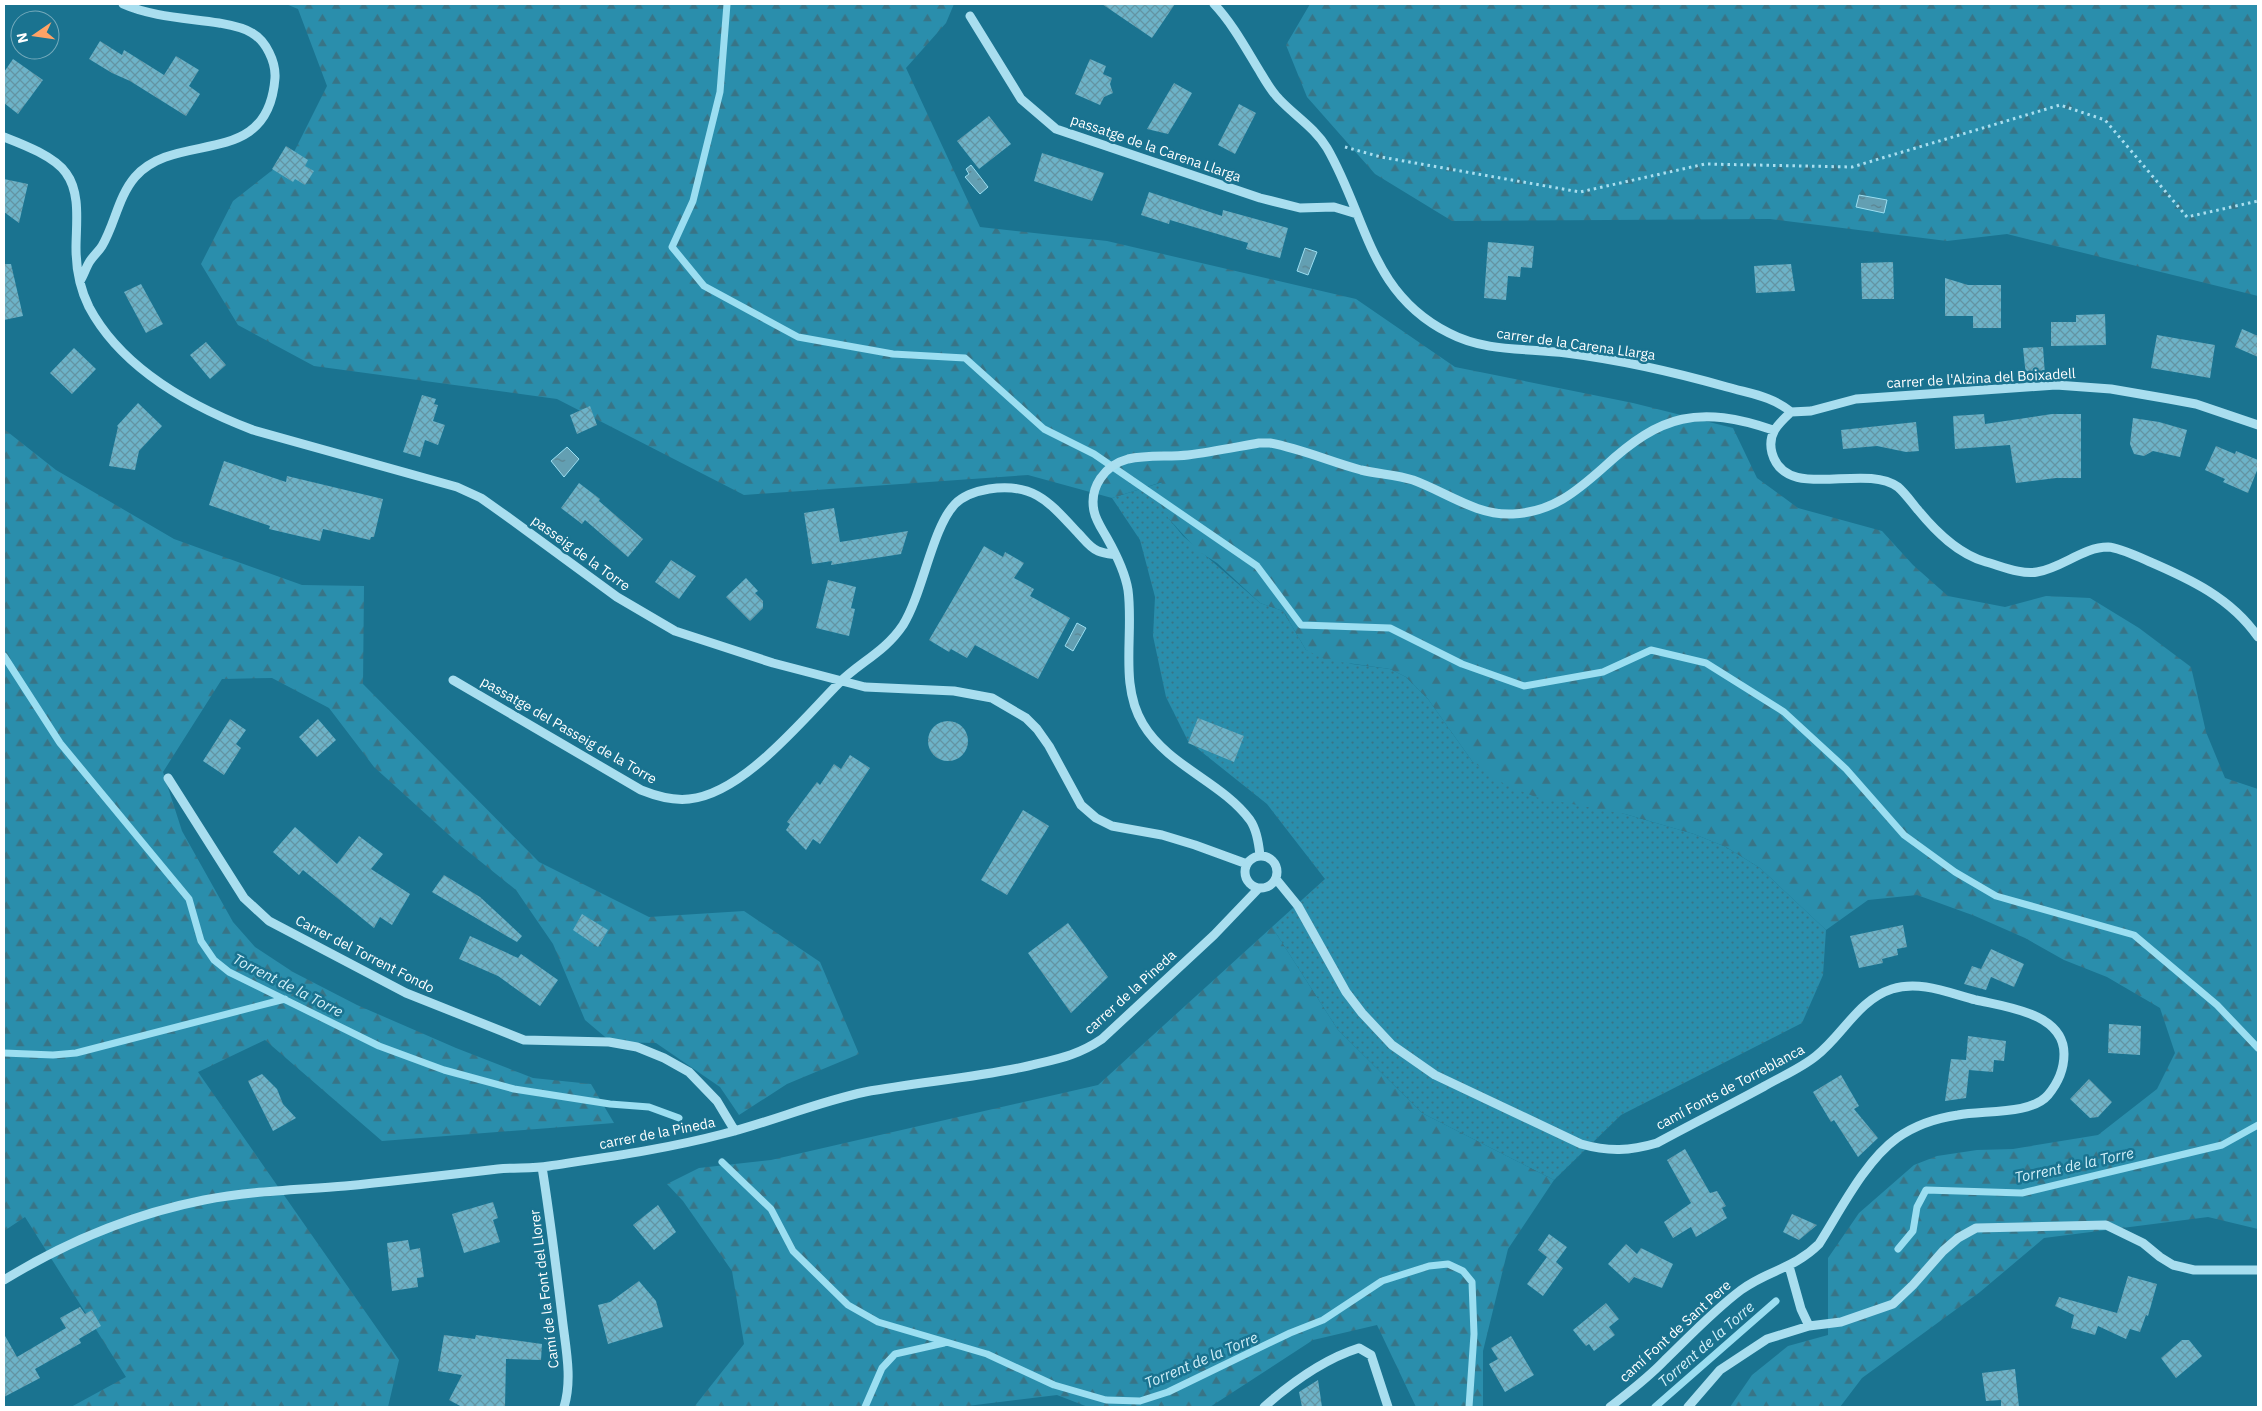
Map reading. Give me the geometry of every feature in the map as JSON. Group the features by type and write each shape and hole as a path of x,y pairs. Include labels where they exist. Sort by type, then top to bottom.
{"street":[{"path":"80,282 90,261 102,246 121,201 135,177 150,165 164,158 243,137 261,121 270,106 274,89 276,74 272,60 266,46 252,33 228,25 152,14 123,4"},
{"name":"carrer de la Carena Llarga","path":"1214,4 1233,27 1278,98 1311,128 1322,141 1349,190 1364,235 1384,276 1424,318 1450,334 1483,345 1516,351 1563,353 1678,373 1777,401 1791,412"},
{"name":"passatge de la Carena Llarga","path":"970,16 1021,99 1056,129 1260,198 1300,208 1334,207 1357,214"},
{"name":"passeig de la Torre","path":"4,137 28,146 66,173 75,197 77,265 80,282 89,306 119,348 158,382 221,418 253,430 457,487 480,498 617,597 675,631 840,682 896,690 954,690 992,698 1026,718 1037,730 1049,746 1081,805 1096,818 1112,826 1162,835 1195,844 1247,864"},
{"name":"carrer de l'Alzina del Boixadell","path":"1791,412 1811,411 1856,399 2056,385 2111,389 2169,398 2196,404 2258,425"},
{"path":"1791,412 1773,430 1770,446 1774,460 1785,474 1801,479 1864,478 1884,481 1898,487 1948,542 1983,561 2025,573 2038,572 2091,550 2109,547 2130,554 2190,579 2220,598 2258,637"},
{"path":"1260,856 1255,831 1250,820 1224,795 1170,754 1143,725 1136,708 1130,686 1130,607 1128,588 1116,555 1094,511 1094,490 1108,470 1118,463 1129,459 1183,456 1259,443 1270,444 1361,470 1412,480 1476,508 1510,514 1538,511 1568,498 1638,438 1674,421 1695,416 1728,417 1773,430"},
{"name":"passatge del Passeig de la Torre","path":"454,680 641,790 672,799 689,799 723,788 739,778 800,725 840,682 875,656 903,625 914,605 942,525 955,505 971,494 1002,488 1032,492 1051,504 1097,551 1116,555"},
{"name":"Carrer del Torrent Fondo","path":"168,778 244,898 269,921 406,994 524,1040 609,1042 637,1047 664,1058 689,1072 717,1101 735,1131"},
{"path":"1260,856 1274,863 1276,879 1269,886 1259,888 1246,879 1247,864 1260,856"},
{"name":"camí Fonts de Torreblanca","path":"1276,879 1298,906 1346,992 1362,1013 1392,1045 1435,1075 1566,1137 1602,1150 1636,1149 1657,1142 1774,1081 1816,1056 1854,1014 1879,994 1908,985 1943,991 2027,1013 2042,1019 2052,1026 2059,1035 2064,1048 2064,1062 2060,1076 2046,1097 2037,1104 2023,1108 1938,1119 1898,1138 1873,1162 1819,1244 1797,1263 1789,1266"},
{"name":"carrer de la Pineda","path":"4,1280 66,1246 129,1220 204,1200 244,1194 542,1167 666,1148 772,1121 832,1100 866,1092 1001,1072 1062,1059 1084,1051 1102,1038 1178,969 1259,888"},
{"name":"Camí de la Font del Llorer","path":"542,1167 552,1231 567,1362 569,1386 564,1407"},
{"path":"1688,1407 1720,1370 1768,1339 1809,1326 1841,1322 1893,1304 1913,1285 1943,1251 1958,1238 1976,1228 2106,1225 2143,1243 2160,1258 2173,1265 2194,1270 2258,1270"},
{"path":"1789,1266 1801,1308 1809,1326"},
{"name":"camí Font de Sant Pere","path":"1610,1407 1665,1361 1721,1305 1759,1277 1789,1266"},
{"path":"1264,1407 1308,1374 1343,1353 1359,1348 1372,1355 1388,1407"}],"path":[{"path":"1322,141 1381,157 1580,192 1705,164 1852,167 2060,105 2106,120 2187,217 2258,201"}],"green space":[{"path":"286,4 954,4 946,23 906,68 980,227 1107,241 1356,299 1455,367 1633,403 1733,428 1757,478 1798,508 1882,531 1913,565 1948,596 2005,607 2046,596 2090,598 2139,628 2191,667 2206,732 2225,778 2258,789 2258,1229 2208,1217 2044,1238 1980,1292 1862,1378 1840,1407 1730,1407 1752,1375 1788,1346 1828,1335 1828,1258 1859,1213 1914,1165 1937,1156 1977,1150 2013,1149 2098,1135 2157,1089 2175,1053 2160,1008 2107,977 2064,960 2025,938 1975,916 1917,895 1868,900 1826,930 1760,868 1726,847 1694,834 1625,814 1535,797 1501,782 1472,761 1428,699 1406,677 1390,669 1326,660 1306,650 1283,611 1260,603 1217,563 1198,551 1169,519 1158,500 1162,482 1112,498 1028,475 744,495 557,399 314,366 238,325 201,264 233,201 293,154 327,86 298,9"},
{"path":"1310,4 2258,4 2258,296 2007,234 1947,241 1770,219 1452,221 1375,174 1307,97 1286,45"},
{"path":"4,429 56,470 174,539 302,585 364,586 363,684 539,862 649,917 744,911 820,962 859,1054 787,1084 739,1115 720,1087 656,1043 611,1042 585,1020 553,944 516,890 460,845 374,767 329,708 272,678 222,679 163,772 182,831 233,922 255,947 293,972 357,1005 456,1048 533,1078 591,1084 614,1123 382,1141 265,1040 198,1072 399,1360 388,1407 71,1407 126,1377 25,1217 4,1231"},
{"path":"1163,482 1169,519 1183,536 1260,603 1283,611 1306,650 1352,664 1390,669 1406,677 1428,699 1472,761 1625,814 1694,834 1726,847 1760,868 1826,930 1823,975 1802,1023 1621,1115 1554,1180 1422,1113 1338,1030 1272,927 1325,879 1267,804 1188,741 1166,697 1153,636 1155,597 1140,540 1112,498"},
{"path":"1272,927 1338,1030 1422,1113 1554,1180 1508,1249 1483,1351 1483,1407 1416,1407 1377,1325 1313,1340 1210,1407 1088,1407 1057,1395 959,1407 694,1407 744,1344 732,1271 683,1201 667,1184 699,1168 771,1160 1098,1085"}],"water":[{"path":"971,165 988,187 980,194 965,177 969,174 966,169"},
{"path":"1859,195 1887,200 1884,213 1856,207"},
{"path":"1305,248 1317,252 1308,275 1297,271"},
{"path":"567,447 579,459 564,477 551,461"},
{"path":"1077,623 1086,628 1073,651 1065,646"}],"building":[{"path":"1102,4 1175,4 1152,38"},
{"path":"100,41 122,55 124,50 164,75 176,56 199,70 189,86 200,94 186,116 130,81 89,59"},
{"path":"1090,59 1106,66 1103,74 1112,78 1110,84 1113,93 1104,97 1100,105 1075,94"},
{"path":"12,60 14,60 43,80 18,114 4,103 4,72"},
{"path":"1174,83 1192,93 1184,107 1168,134 1147,129"},
{"path":"1239,104 1256,113 1235,154 1218,145"},
{"path":"989,116 1011,144 979,169 957,141"},
{"path":"286,146 308,160 305,166 314,171 305,185 295,179 293,182 272,169"},
{"path":"1042,153 1104,173 1092,201 1034,181"},
{"path":"4,179 28,184 19,223 4,212"},
{"path":"1149,192 1222,216 1223,210 1288,228 1280,258 1246,249 1248,243 1170,220 1169,224 1141,215"},
{"path":"1488,242 1534,246 1532,268 1521,267 1520,277 1508,276 1506,300 1484,298"},
{"path":"1893,262 1894,299 1862,299 1861,263"},
{"path":"4,264 11,264 23,316 4,320"},
{"path":"1791,264 1795,291 1756,293 1754,266"},
{"path":"1945,278 1968,285 2001,285 2001,328 1973,328 1973,316 1945,316"},
{"path":"141,284 163,324 146,333 124,292"},
{"path":"2105,314 2106,345 2051,346 2051,322 2076,322 2076,315"},
{"path":"2242,329 2258,336 2258,357 2235,347"},
{"path":"2157,335 2215,345 2210,378 2151,368"},
{"path":"206,342 226,365 210,379 190,355"},
{"path":"2043,347 2045,375 2026,376 2023,348"},
{"path":"74,348 96,369 72,394 50,373"},
{"path":"422,395 436,399 434,404 438,405 433,421 445,425 438,445 425,440 420,457 403,452"},
{"path":"138,403 162,426 139,451 135,470 109,466 117,426"},
{"path":"590,406 597,425 577,434 570,415"},
{"path":"1984,414 1985,424 2052,414 2081,414 2081,478 2056,478 2016,483 2010,445 1955,449 1953,416"},
{"path":"2133,418 2159,422 2187,430 2180,457 2153,451 2144,456 2134,454 2130,444"},
{"path":"1916,422 1919,451 1906,452 1877,446 1843,449 1841,430"},
{"path":"2216,446 2235,454 2236,451 2258,460 2258,468 2248,493 2223,482 2225,479 2205,470"},
{"path":"224,461 286,482 287,476 383,499 374,537 371,537 370,540 323,529 320,541 269,529 270,526 209,505"},
{"path":"579,483 600,499 599,501 643,539 628,557 585,520 582,524 561,508"},
{"path":"834,508 840,542 908,531 901,554 831,565 832,561 812,564 804,513"},
{"path":"984,546 1003,557 1005,552 1024,563 1014,578 1034,589 1030,596 1070,618 1038,679 975,645 967,658 951,649 949,652 929,640"},
{"path":"671,560 696,576 679,599 655,582"},
{"path":"746,578 758,591 755,593 763,601 763,608 750,621 726,597"},
{"path":"828,580 856,587 851,608 855,609 849,636 816,628"},
{"path":"1198,718 1244,736 1234,762 1188,743"},
{"path":"230,719 246,730 236,744 241,748 224,775 203,761"},
{"path":"318,719 336,740 317,757 299,737"},
{"path":"952,721 959,724 965,730 968,741 967,749 959,758 952,761 944,761 937,758 929,749 928,737 931,730 940,722"},
{"path":"850,755 870,768 820,844 813,839 806,850 786,830 790,824 787,822 817,782 820,785 834,764 841,769"},
{"path":"1023,810 1049,826 1007,895 981,880"},
{"path":"295,827 337,864 359,836 383,854 371,869 410,894 392,925 380,917 374,928 303,870 299,875 273,852"},
{"path":"444,875 480,897 522,936 517,942 432,892"},
{"path":"582,914 608,930 598,947 573,930"},
{"path":"1068,923 1108,977 1071,1013 1028,953"},
{"path":"1903,925 1907,947 1897,949 1898,955 1882,959 1883,963 1859,968 1850,936"},
{"path":"470,936 518,958 521,954 558,980 540,1006 498,976 459,959"},
{"path":"1991,949 2024,964 2014,987 1991,977 1986,990 1964,984 1972,966 1981,969"},
{"path":"2109,1024 2141,1026 2140,1055 2108,1053"},
{"path":"1968,1036 2006,1041 2004,1061 1994,1060 1993,1072 1969,1070 1966,1098 1945,1101 1951,1059 1966,1060"},
{"path":"262,1074 277,1089 283,1104 296,1118 273,1131 248,1081"},
{"path":"1841,1075 1859,1106 1854,1109 1878,1138 1858,1157 1834,1120 1831,1122 1813,1092"},
{"path":"2089,1079 2112,1102 2098,1117 2090,1118 2070,1099"},
{"path":"1685,1149 1710,1193 1717,1191 1726,1206 1722,1208 1727,1218 1696,1237 1691,1227 1673,1238 1664,1222 1691,1203 1667,1160"},
{"path":"493,1202 498,1218 493,1220 500,1242 464,1253 452,1214"},
{"path":"658,1205 676,1232 654,1250 633,1225"},
{"path":"1792,1214 1817,1225 1799,1240 1783,1232"},
{"path":"1549,1234 1567,1247 1556,1262 1563,1268 1543,1296 1527,1284 1547,1257 1538,1250"},
{"path":"408,1240 410,1250 420,1248 424,1277 417,1278 418,1287 392,1291 387,1243"},
{"path":"1626,1244 1637,1254 1641,1248 1673,1264 1662,1288 1634,1277 1629,1283 1608,1264"},
{"path":"2128,1276 2157,1284 2148,1316 2146,1315 2140,1332 2130,1329 2126,1339 2098,1326 2095,1335 2071,1328 2074,1315 2055,1306 2059,1297 2117,1313"},
{"path":"639,1281 656,1301 663,1327 608,1344 598,1305 610,1302"},
{"path":"1606,1303 1619,1319 1609,1327 1615,1335 1594,1351 1589,1344 1586,1346 1573,1330"},
{"path":"80,1307 85,1314 92,1310 101,1326 79,1339 81,1343 35,1369 40,1378 4,1397 4,1334 17,1357 66,1328 60,1318"},
{"path":"444,1335 475,1339 476,1335 542,1344 541,1360 506,1359 505,1407 462,1407 449,1400 462,1375 438,1371"},
{"path":"1511,1336 1534,1375 1505,1392 1489,1364 1498,1359 1491,1348"},
{"path":"2182,1340 2189,1340 2202,1356 2176,1378 2161,1358"},
{"path":"2015,1369 2019,1407 2001,1407 2001,1400 1986,1401 1982,1373"},
{"path":"1318,1380 1322,1407 1302,1407 1299,1392"}],"waterway":[{"path":"727,4 720,92 693,201 672,247 704,286 798,337 893,354 965,358 1044,429 1094,454 1257,566 1301,625 1390,628 1462,664 1524,686 1603,672 1651,650 1706,663 1784,712 1846,769 1904,835 1955,872 1996,896 2134,935 2217,1005 2258,1048"},
{"name":"Torrent de la Torre","path":"4,656 60,743 189,899 201,941 214,960 229,972 379,1046 444,1070 514,1089 610,1104 649,1107 679,1118"},
{"path":"4,1053 53,1055 76,1053 285,999"},
{"name":"Torrent de la Torre","path":"1898,1249 1913,1231 1917,1207 1926,1190 2022,1193 2222,1145 2258,1125"},
{"name":"Torrent de la Torre","path":"722,1162 771,1209 793,1251 848,1305 878,1322 987,1354 1054,1385 1106,1400 1140,1401 1168,1392 1290,1333 1323,1320 1382,1281 1429,1266 1448,1264 1463,1271 1472,1282 1474,1334 1469,1407"},
{"name":"Torrent de la Torre","path":"1655,1407 1776,1301"},
{"path":"865,1407 882,1368 895,1354 944,1343"}]}
